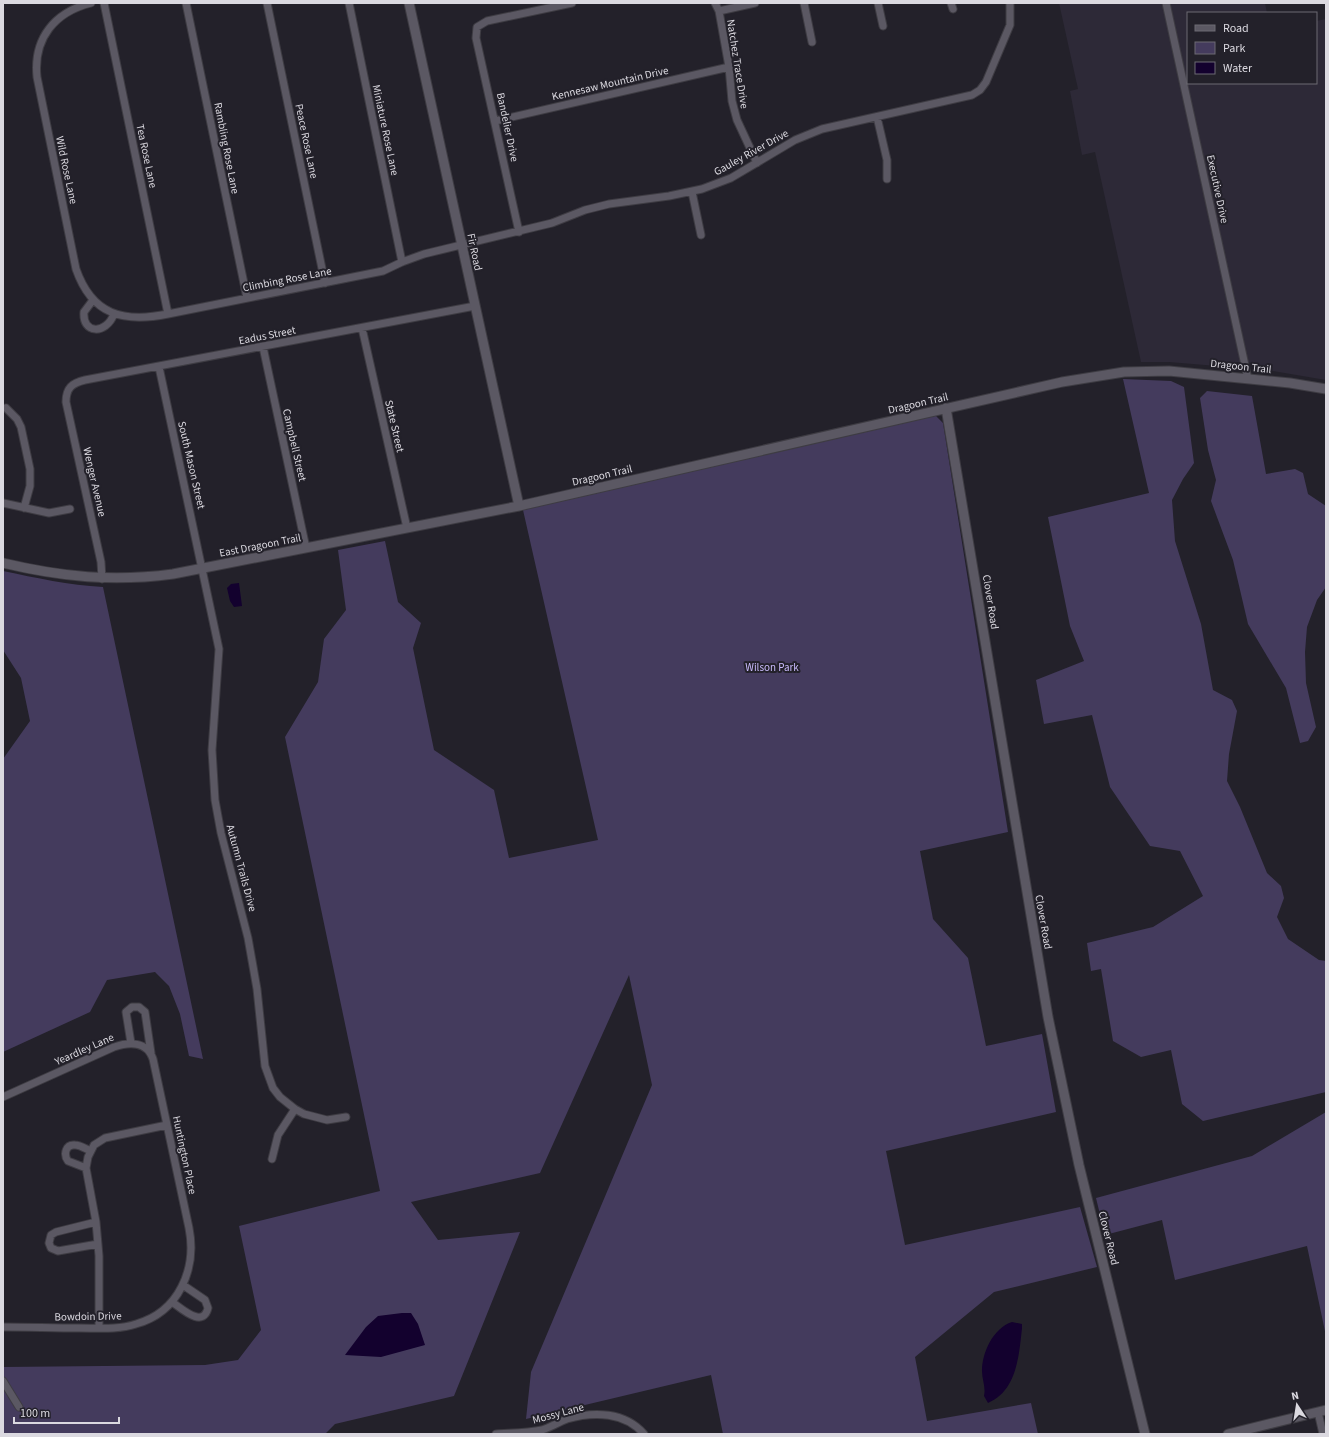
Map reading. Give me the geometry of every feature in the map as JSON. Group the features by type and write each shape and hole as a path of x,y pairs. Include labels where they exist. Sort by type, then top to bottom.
{"street":[{"name":"Wild Rose Lane","path":"91,3 60,16 50,26 42,41 36,67 49,140 76,268 85,290 92,300 114,314"},
{"name":"Tea Rose Lane","path":"104,3 168,314"},
{"name":"Rambling Rose Lane","path":"186,3 247,298"},
{"name":"Peace Rose Lane","path":"267,3 325,283"},
{"name":"Miniature Rose Lane","path":"349,3 402,262"},
{"name":"Fir Road","path":"409,3 519,506"},
{"name":"Bandelier Drive","path":"519,232 476,38 477,27 488,22 572,3"},
{"name":"Natchez Trace Drive","path":"715,3 719,11 729,67 732,101 737,120 757,163"},
{"path":"719,11 755,3"},
{"path":"804,3 812,42"},
{"path":"878,3 883,26"},
{"name":"Gauley River Drive","path":"462,246 552,223 585,210 609,204 692,192 731,178 780,148 808,134 822,129 966,97 980,90 986,82 1010,25 1010,3"},
{"name":"Executive Drive","path":"1166,3 1248,379"},
{"name":"Kennesaw Mountain Drive","path":"495,121 729,67"},
{"path":"877,117 886,160 887,179"},
{"path":"692,192 701,235"},
{"name":"Climbing Rose Lane","path":"114,314 135,318 168,314 383,271 424,254 462,246"},
{"path":"92,300 84,312 85,322 88,326 102,329 110,322 114,314"},
{"name":"Eadus Street","path":"67,391 72,384 79,381 475,306"},
{"name":"State Street","path":"362,328 407,528"},
{"name":"Campbell Street","path":"263,347 306,548"},
{"name":"South Mason Street","path":"159,367 202,569"},
{"name":"Dragoon Trail","path":"519,506 1062,382 1124,372 1169,371 1290,383 1326,389"},
{"name":"Wenger Avenue","path":"67,391 66,402 101,562 102,579"},
{"path":"6,408 17,419 21,427 30,469 30,486 24,508"},
{"name":"Clover Road","path":"946,408 1048,1017 1078,1157 1145,1434"},
{"path":"3,503 49,513 70,509"},
{"name":"East Dragoon Trail","path":"3,563 50,573 102,579 150,577 202,569 519,506"},
{"name":"Autumn Trails Drive","path":"202,569 219,649 212,750 218,818 250,945 257,989 265,1066 273,1088 280,1097 295,1109 304,1114 327,1120 346,1117"},
{"name":"Yeardley Lane","path":"3,1097 114,1047 130,1043 126,1012 132,1007 140,1007 145,1012 151,1053"},
{"path":"130,1043 145,1047 151,1053"},
{"name":"Huntington Place","path":"151,1053 192,1240 191,1262 183,1285 169,1304"},
{"path":"272,1159 278,1135 295,1109"},
{"path":"99,1328 98,1244 96,1222 86,1168 91,1151 94,1145 105,1138 167,1125"},
{"path":"86,1168 68,1161 65,1154 66,1150 71,1145 75,1144 91,1151"},
{"path":"96,1222 56,1232 51,1235 49,1243 51,1248 58,1251 98,1244"},
{"path":"169,1304 194,1317 202,1317 205,1315 208,1308 206,1302 183,1285"},
{"name":"Bowdoin Drive","path":"3,1327 117,1328 137,1324 153,1317 169,1304"},
{"path":"3,1381 19,1407"},
{"path":"1228,1434 1322,1411 1323,1434"},
{"name":"Mossy Lane","path":"496,1434 531,1432 567,1420 599,1414 621,1418 633,1424 644,1434"}],"shaded area":[{"path":"1059,3 1265,3 1267,12 1187,12 1187,84 1317,84 1317,21 1326,19 1326,380 1262,369 1254,363 1235,362 1229,367 1169,362 1141,362 1095,152 1082,155 1070,91 1078,89"}],"green space":[{"path":"1123,379 1171,381 1184,387 1194,463 1183,479 1172,500 1175,541 1201,624 1213,690 1232,700 1237,711 1229,754 1227,781 1240,807 1267,873 1281,886 1284,898 1277,917 1288,939 1319,960 1326,961 1326,1092 1203,1121 1182,1104 1171,1050 1141,1057 1113,1041 1101,969 1091,971 1087,943 1153,927 1203,896 1180,851 1150,846 1110,787 1092,715 1044,724 1036,680 1084,661 1070,626 1048,517 1149,493"},
{"path":"1207,391 1252,396 1266,474 1295,469 1303,473 1308,494 1326,506 1326,587 1317,600 1307,627 1305,652 1306,683 1316,727 1308,741 1300,743 1286,688 1248,624 1233,560 1211,501 1216,480 1208,450 1200,398"},
{"name":"Wilson Park","path":"930,416 936,416 943,423 1008,832 920,851 933,919 968,958 986,1046 1042,1034 1056,1112 886,1151 905,1245 1080,1207 1097,1267 994,1292 915,1357 927,1421 1031,1403 1038,1434 723,1434 711,1375 526,1419 531,1372 652,1085 629,975 540,1173 411,1202 438,1240 520,1232 454,1396 335,1424 325,1434 3,1434 3,1367 205,1365 238,1360 261,1330 239,1226 380,1191 285,737 318,682 324,639 346,610 338,550 385,541 398,602 421,623 413,648 434,750 494,790 509,858 598,840 523,510"},
{"path":"3,571 65,583 103,587 203,1059 189,1056 180,1014 169,986 155,972 107,980 90,1012 3,1052 3,759 30,721 21,678 3,650"},
{"path":"1326,1112 1326,1336 1307,1246 1175,1280 1162,1220 1105,1235 1096,1198 1252,1156"}],"water":[{"path":"239,583 242,606 234,607 230,601 227,588 231,584"},
{"path":"411,1313 418,1324 425,1345 381,1357 345,1355 366,1327 378,1316"},
{"path":"1012,1322 1022,1324 1020,1349 1015,1371 1005,1390 998,1397 988,1403 984,1396 985,1390 982,1371 986,1349 994,1335 1005,1325"}]}
